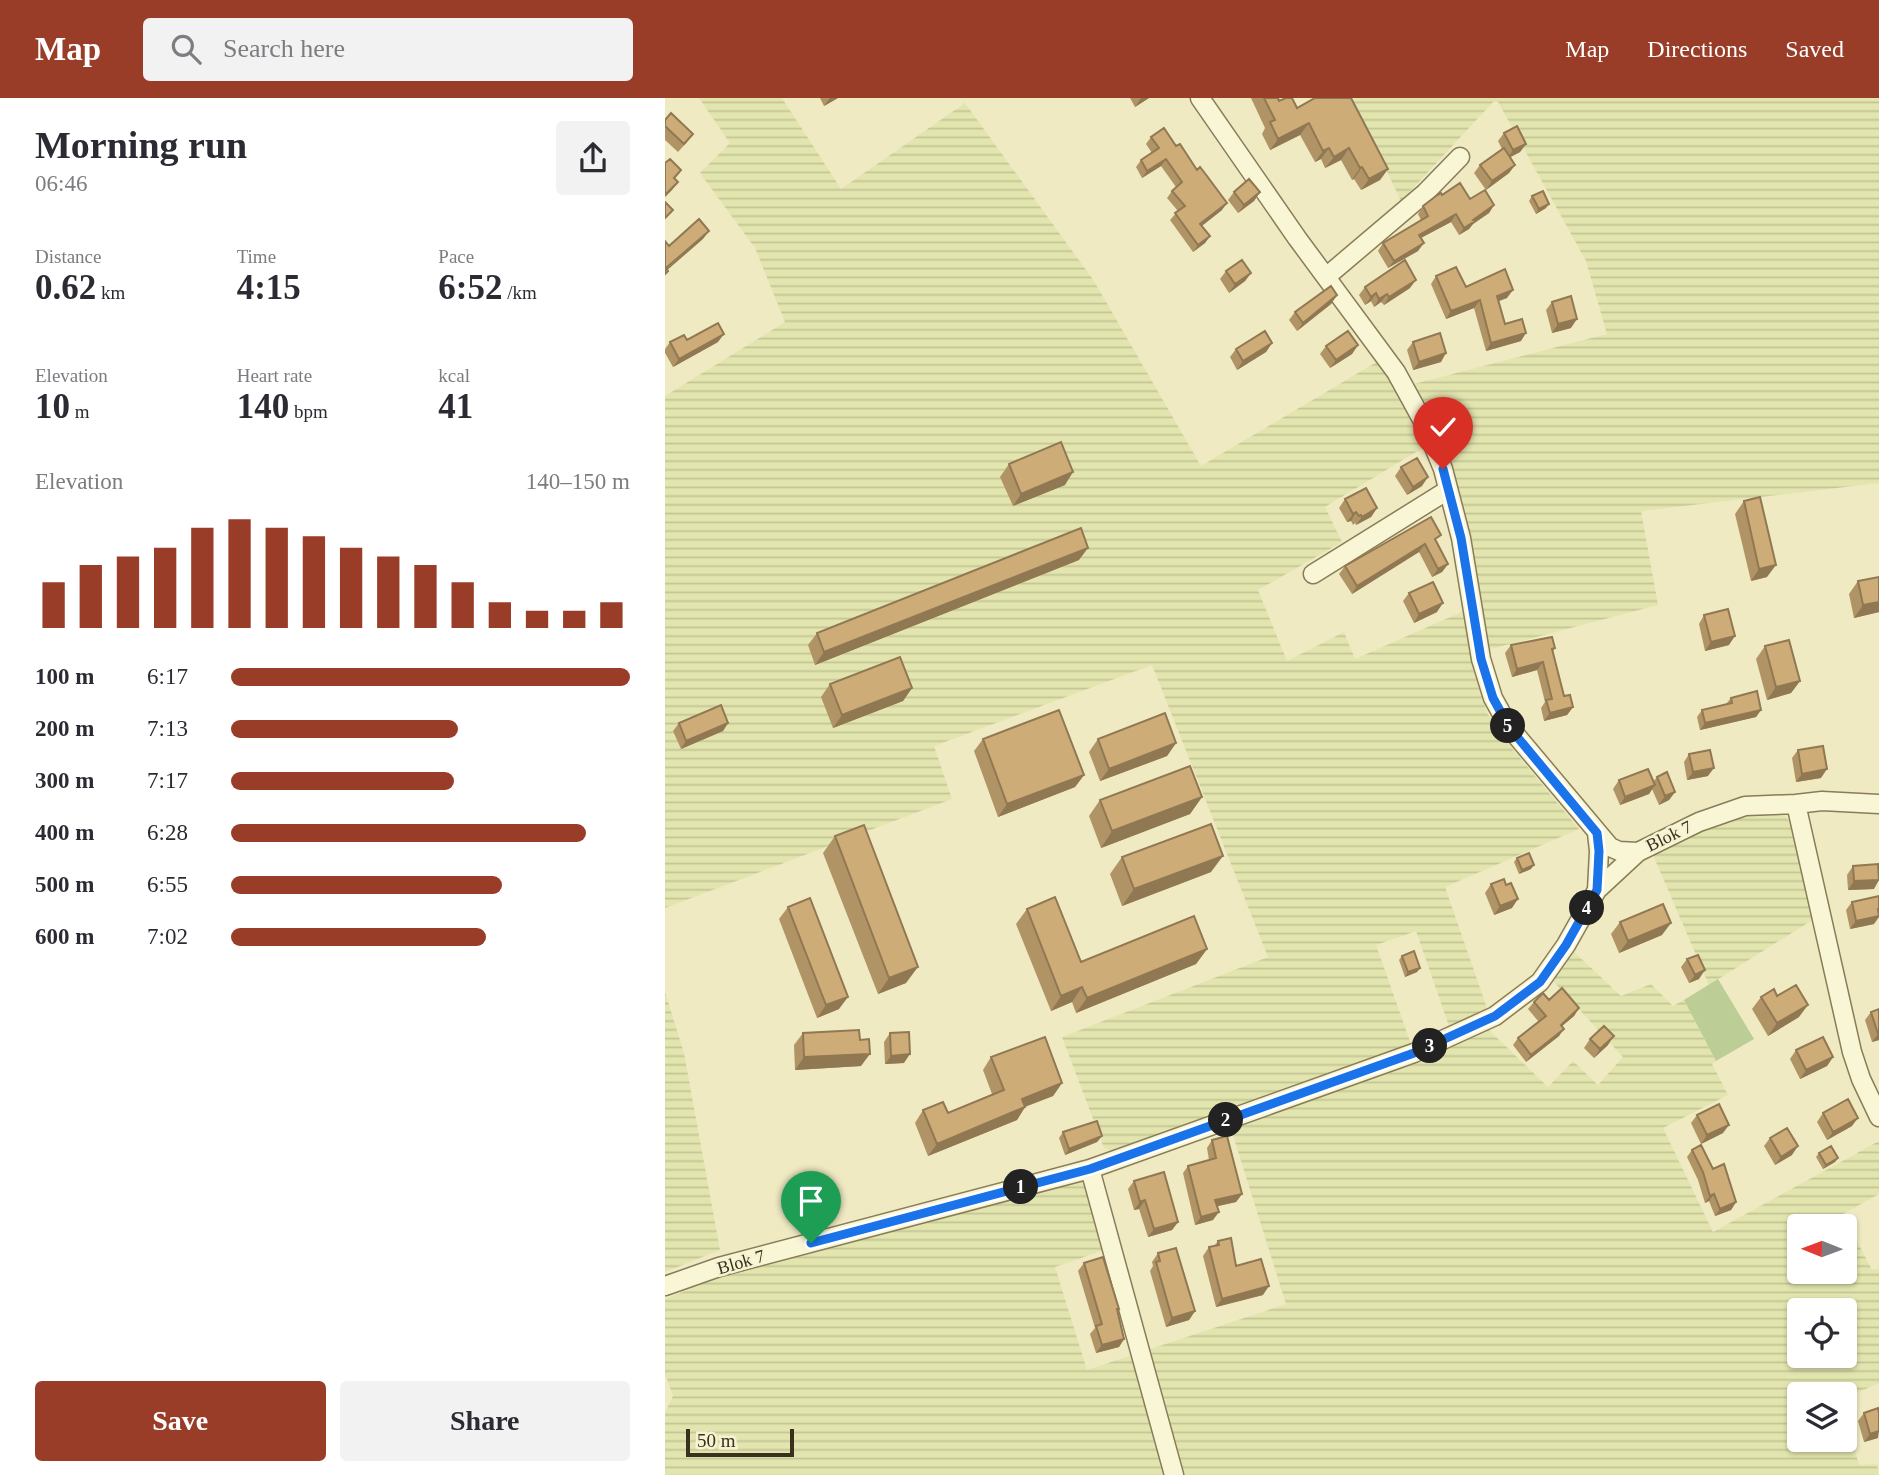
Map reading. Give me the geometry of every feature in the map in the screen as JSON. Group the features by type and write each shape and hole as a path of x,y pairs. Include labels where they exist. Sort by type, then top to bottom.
{"street":[{"path":"1200,98 1396,372 1425,425 1443,469 1461,538 1481,659 1493,698 1509,727 1610,847 1619,851 1638,852"},
{"path":"1326,276 1425,193 1460,157"},
{"path":"1313,574 1448,490"},
{"name":"Blok 7","path":"665,1286 719,1267 1090,1169 1414,1053 1495,1016 1540,982 1566,945 1597,890 1638,852 1699,822 1745,806 1834,802 1879,804"},
{"path":"1797,804 1852,1052 1879,1117"},
{"path":"1597,833 1597,890"},
{"path":"1090,1169 1174,1475"}],"green space":[{"path":"699,98 782,98 841,189 965,103 1094,281 1201,466 1380,360 1426,446 1325,507 1342,542 1258,590 1287,661 1344,632 1355,659 1464,611 1475,672 1487,713 1506,741 1579,829 1445,887 1487,1008 1449,1026 1416,931 1376,945 1411,1044 1113,1151 1104,1148 1062,1037 1268,957 1152,665 934,746 952,799 665,908 665,396 785,322 755,248 700,173 730,143"},
{"path":"1352,98 1879,98 1879,483 1641,511 1658,605 1487,650 1410,385 1607,334 1586,261 1498,102 1494,101 1401,201"},
{"path":"1782,812 1793,826 1814,919 1709,985 1653,855 1707,826 1737,817"},
{"path":"1571,949 1621,996 1651,984 1673,1006 1684,1000 1716,1061 1712,1064 1728,1095 1663,1128 1713,1232 1879,1141 1879,1194 1843,1214 1787,1214 1787,1284 1857,1284 1857,1241 1872,1270 1879,1268 1879,1383 1857,1393 1857,1382 1787,1382 1787,1452 1855,1452 1859,1465 1877,1464 1879,1475 665,1475 665,1413 673,1396 665,1374 665,1299 719,1277 1094,1177 1113,1247 1055,1267 1087,1370 1286,1304 1231,1129 1418,1063 1489,1030 1548,1087 1573,1061 1598,1085 1623,1057 1552,980"},
{"path":"1718,979 1754,1039 1716,1061 1684,1000"},
{"path":"665,992 684,1053 720,1250 665,1272"}],"building":[{"path":"1264,98 1278,98 1279,101 1292,98 1297,108 1315,98 1351,98 1388,169 1369,179 1349,148 1334,157 1329,148 1323,151 1309,123 1278,139 1270,122 1275,120"},
{"path":"671,113 693,134 684,144 665,126 665,120"},
{"path":"1517,126 1526,144 1513,150 1504,133"},
{"path":"1164,128 1176,146 1180,144 1197,170 1200,167 1227,203 1200,224 1210,236 1198,245 1175,213 1185,206 1172,191 1182,182 1166,159 1147,171 1141,160 1159,148 1151,137"},
{"path":"1504,148 1515,165 1492,181 1480,165"},
{"path":"670,159 681,170 674,178 678,182 665,195 665,163"},
{"path":"1249,179 1260,192 1244,205 1234,192"},
{"path":"1460,183 1470,199 1485,190 1494,205 1464,228 1456,214 1419,235 1424,243 1394,261 1383,243 1428,216 1423,206"},
{"path":"1543,191 1549,204 1539,209 1532,196"},
{"path":"665,202 673,210 665,218"},
{"path":"699,219 709,231 666,268 668,271 665,274 665,241 669,246"},
{"path":"1242,260 1251,273 1235,284 1226,271"},
{"path":"1405,260 1416,280 1389,297 1387,294 1379,299 1376,293 1371,297 1365,287"},
{"path":"1456,267 1466,287 1505,269 1513,290 1497,296 1505,324 1522,319 1526,333 1491,343 1480,300 1451,311 1436,276"},
{"path":"1331,286 1337,295 1303,323 1295,312"},
{"path":"1571,296 1577,319 1558,324 1552,302"},
{"path":"718,323 724,334 679,359 670,342 684,335 687,340"},
{"path":"1265,331 1272,343 1243,361 1236,349"},
{"path":"1348,331 1358,345 1336,360 1326,346"},
{"path":"1440,333 1446,353 1419,362 1413,342"},
{"path":"1061,442 1073,472 1021,494 1009,464"},
{"path":"1417,458 1428,477 1413,487 1401,467"},
{"path":"1366,488 1377,508 1362,517 1356,512 1353,514 1345,499"},
{"path":"1760,497 1776,565 1759,569 1744,501"},
{"path":"1431,517 1441,535 1435,539 1448,564 1438,569 1425,544 1357,586 1345,566"},
{"path":"1081,528 1088,548 824,652 817,633"},
{"path":"1879,577 1879,602 1863,605 1858,581"},
{"path":"1433,582 1443,603 1419,614 1409,593"},
{"path":"1728,609 1735,636 1711,642 1704,615"},
{"path":"1552,637 1555,648 1552,649 1564,696 1570,695 1573,707 1550,713 1546,700 1552,699 1543,662 1517,669 1511,645"},
{"path":"1789,640 1800,681 1776,687 1765,646"},
{"path":"900,657 912,688 842,715 830,684"},
{"path":"1757,691 1761,710 1705,723 1702,710 1732,703 1731,698"},
{"path":"721,705 728,723 686,741 679,723"},
{"path":"1059,710 1084,775 1007,804 983,739"},
{"path":"1165,713 1176,743 1109,769 1098,739"},
{"path":"1823,746 1827,769 1802,774 1798,750"},
{"path":"1710,750 1714,768 1693,772 1689,754"},
{"path":"1190,766 1202,797 1112,831 1100,800"},
{"path":"1648,769 1655,785 1625,797 1619,780"},
{"path":"1667,772 1675,792 1665,796 1657,777"},
{"path":"1211,824 1223,856 1134,889 1122,857"},
{"path":"864,825 918,967 889,978 835,836"},
{"path":"1529,853 1534,865 1522,870 1517,858"},
{"path":"1878,864 1879,880 1854,881 1853,866"},
{"path":"1504,879 1506,885 1511,883 1518,899 1500,906 1491,884"},
{"path":"1879,896 1879,916 1856,921 1852,902"},
{"path":"1055,897 1081,962 1194,916 1207,949 1087,998 1082,987 1061,996 1027,909"},
{"path":"810,898 848,997 826,1005 788,907"},
{"path":"1663,904 1671,923 1628,941 1620,922"},
{"path":"1414,951 1420,968 1408,972 1402,956"},
{"path":"1698,955 1705,970 1695,975 1687,959"},
{"path":"1796,985 1808,1005 1777,1023 1761,997 1774,989 1777,996"},
{"path":"1562,988 1579,1008 1561,1025 1564,1029 1531,1055 1518,1038 1546,1016 1534,1002 1543,993 1549,1000"},
{"path":"1879,1009 1879,1033 1878,1034 1871,1012"},
{"path":"1604,1026 1614,1036 1600,1049 1590,1039"},
{"path":"859,1030 860,1040 869,1039 870,1054 804,1057 803,1033"},
{"path":"909,1032 910,1054 891,1056 890,1033"},
{"path":"1045,1037 1062,1083 1022,1099 1025,1107 937,1144 923,1110 943,1102 948,1113 1004,1090 991,1057"},
{"path":"1823,1037 1833,1057 1806,1070 1796,1050"},
{"path":"1848,1099 1858,1118 1833,1132 1823,1113"},
{"path":"1719,1104 1729,1125 1707,1135 1697,1115"},
{"path":"1097,1121 1102,1136 1069,1149 1063,1132"},
{"path":"1787,1128 1798,1146 1781,1157 1770,1138"},
{"path":"1227,1136 1242,1194 1215,1200 1219,1212 1201,1217 1188,1166 1216,1158 1212,1140"},
{"path":"1701,1145 1713,1169 1724,1164 1736,1202 1720,1209 1714,1194 1710,1196 1703,1172 1692,1150"},
{"path":"1831,1146 1838,1158 1826,1165 1819,1153"},
{"path":"1164,1172 1178,1222 1154,1229 1145,1200 1140,1202 1134,1181"},
{"path":"1231,1238 1236,1266 1261,1259 1269,1286 1222,1299 1209,1247 1219,1245 1218,1241"},
{"path":"1176,1248 1195,1311 1172,1318 1156,1262 1160,1261 1158,1253"},
{"path":"1103,1257 1119,1309 1124,1339 1102,1345 1096,1326 1102,1324 1084,1263"},
{"path":"1878,1408 1879,1431 1870,1434 1864,1413"}],"route":[{"path":"811,1243 1090,1169 1414,1053 1495,1016 1521,999 1540,982 1566,945 1597,890 1599,843 1597,833 1509,727 1493,698 1481,659 1461,538 1443,469"}]}
